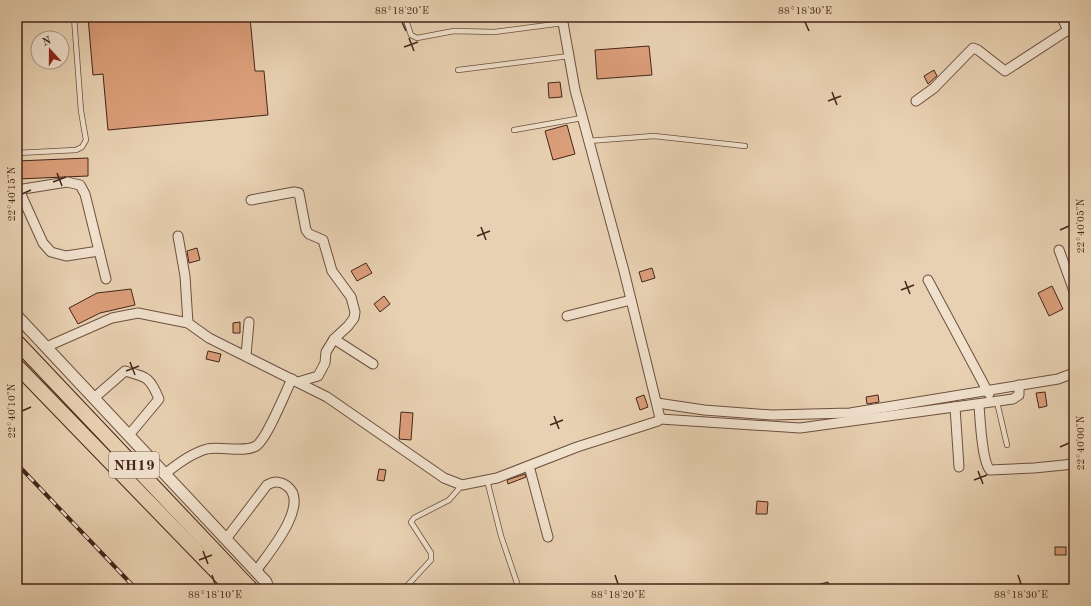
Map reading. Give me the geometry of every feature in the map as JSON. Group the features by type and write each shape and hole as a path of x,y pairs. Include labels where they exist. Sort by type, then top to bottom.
{"highway":[{"name":"NH19","path":"17,342 251,589"},
{"name":"NH19","path":"17,366 233,589"}],"street":[{"path":"916,101 934,88 973,48 978,50 1005,72 1071,30 1062,17"},
{"path":"563,20 582,118 631,300 659,412"},
{"path":"98,251 66,256 51,252 43,243 18,190 67,182 80,185 85,194 106,279"},
{"path":"165,474 184,460 208,449 256,447 263,439 295,381 318,376 325,364 326,352 334,339 354,318 354,302 332,271 323,240 309,234 306,230 299,193 294,192 251,200"},
{"path":"178,236 185,276 188,323"},
{"path":"1058,250 1074,291"},
{"path":"928,280 987,390 995,402"},
{"path":"567,316 631,300"},
{"path":"46,347 112,318 138,313 188,323 209,338 327,397 444,478 462,485 487,480 529,466 659,412 704,410 772,415 850,413 1019,384 1058,379 1074,373"},
{"path":"17,316 256,571 266,582 268,589"},
{"path":"246,356 249,322"},
{"path":"334,339 373,364"},
{"path":"94,398 125,371 144,376 152,382 158,399 129,435"},
{"path":"659,412 725,422 800,428 995,402 1018,397 1019,384"},
{"path":"979,405 987,466 990,470 1074,464"},
{"path":"955,407 959,466"},
{"path":"529,466 548,537"},
{"path":"226,539 267,485 274,482 283,483 292,490 295,497 295,505 288,522 256,571"}],"lane":[{"path":"17,153 76,150 82,147 86,140 81,111 74,17"},
{"path":"405,17 411,35 417,38 454,31 494,32 563,20"},
{"path":"458,70 569,56"},
{"path":"514,130 582,118"},
{"path":"588,141 654,136 745,146"},
{"path":"995,402 1006,445"},
{"path":"487,480 501,536 519,589"},
{"path":"404,589 431,560 431,554 411,522 414,518 449,500 462,485"}],"building":[{"path":"88,17 250,17 255,71 264,71 268,115 108,130 103,74 93,75"},
{"path":"649,46 652,75 597,79 595,50"},
{"path":"934,70 937,76 928,84 924,76"},
{"path":"560,82 562,97 549,98 548,83"},
{"path":"567,125 575,154 553,160 545,131"},
{"path":"88,158 88,176 17,179 17,161"},
{"path":"197,248 200,260 189,263 187,251"},
{"path":"366,263 372,273 357,281 351,271"},
{"path":"652,268 655,278 642,282 639,272"},
{"path":"1052,286 1063,309 1049,316 1038,293"},
{"path":"131,289 135,305 100,313 78,324 69,308 97,293"},
{"path":"384,296 390,304 380,312 374,304"},
{"path":"240,322 240,333 233,333 233,323"},
{"path":"208,351 221,354 219,362 206,359"},
{"path":"1045,392 1047,406 1039,408 1036,393"},
{"path":"644,395 648,407 640,410 636,398"},
{"path":"878,395 879,402 867,404 866,397"},
{"path":"401,412 413,413 411,440 399,439"},
{"path":"379,469 386,470 384,481 377,480"},
{"path":"525,474 526,477 508,484 507,480"},
{"path":"757,501 768,502 767,514 756,514"},
{"path":"1055,547 1066,547 1066,555 1055,555"},
{"path":"828,582 830,589 809,589 809,587"}],"railway":[{"path":"17,464 136,589"}]}
